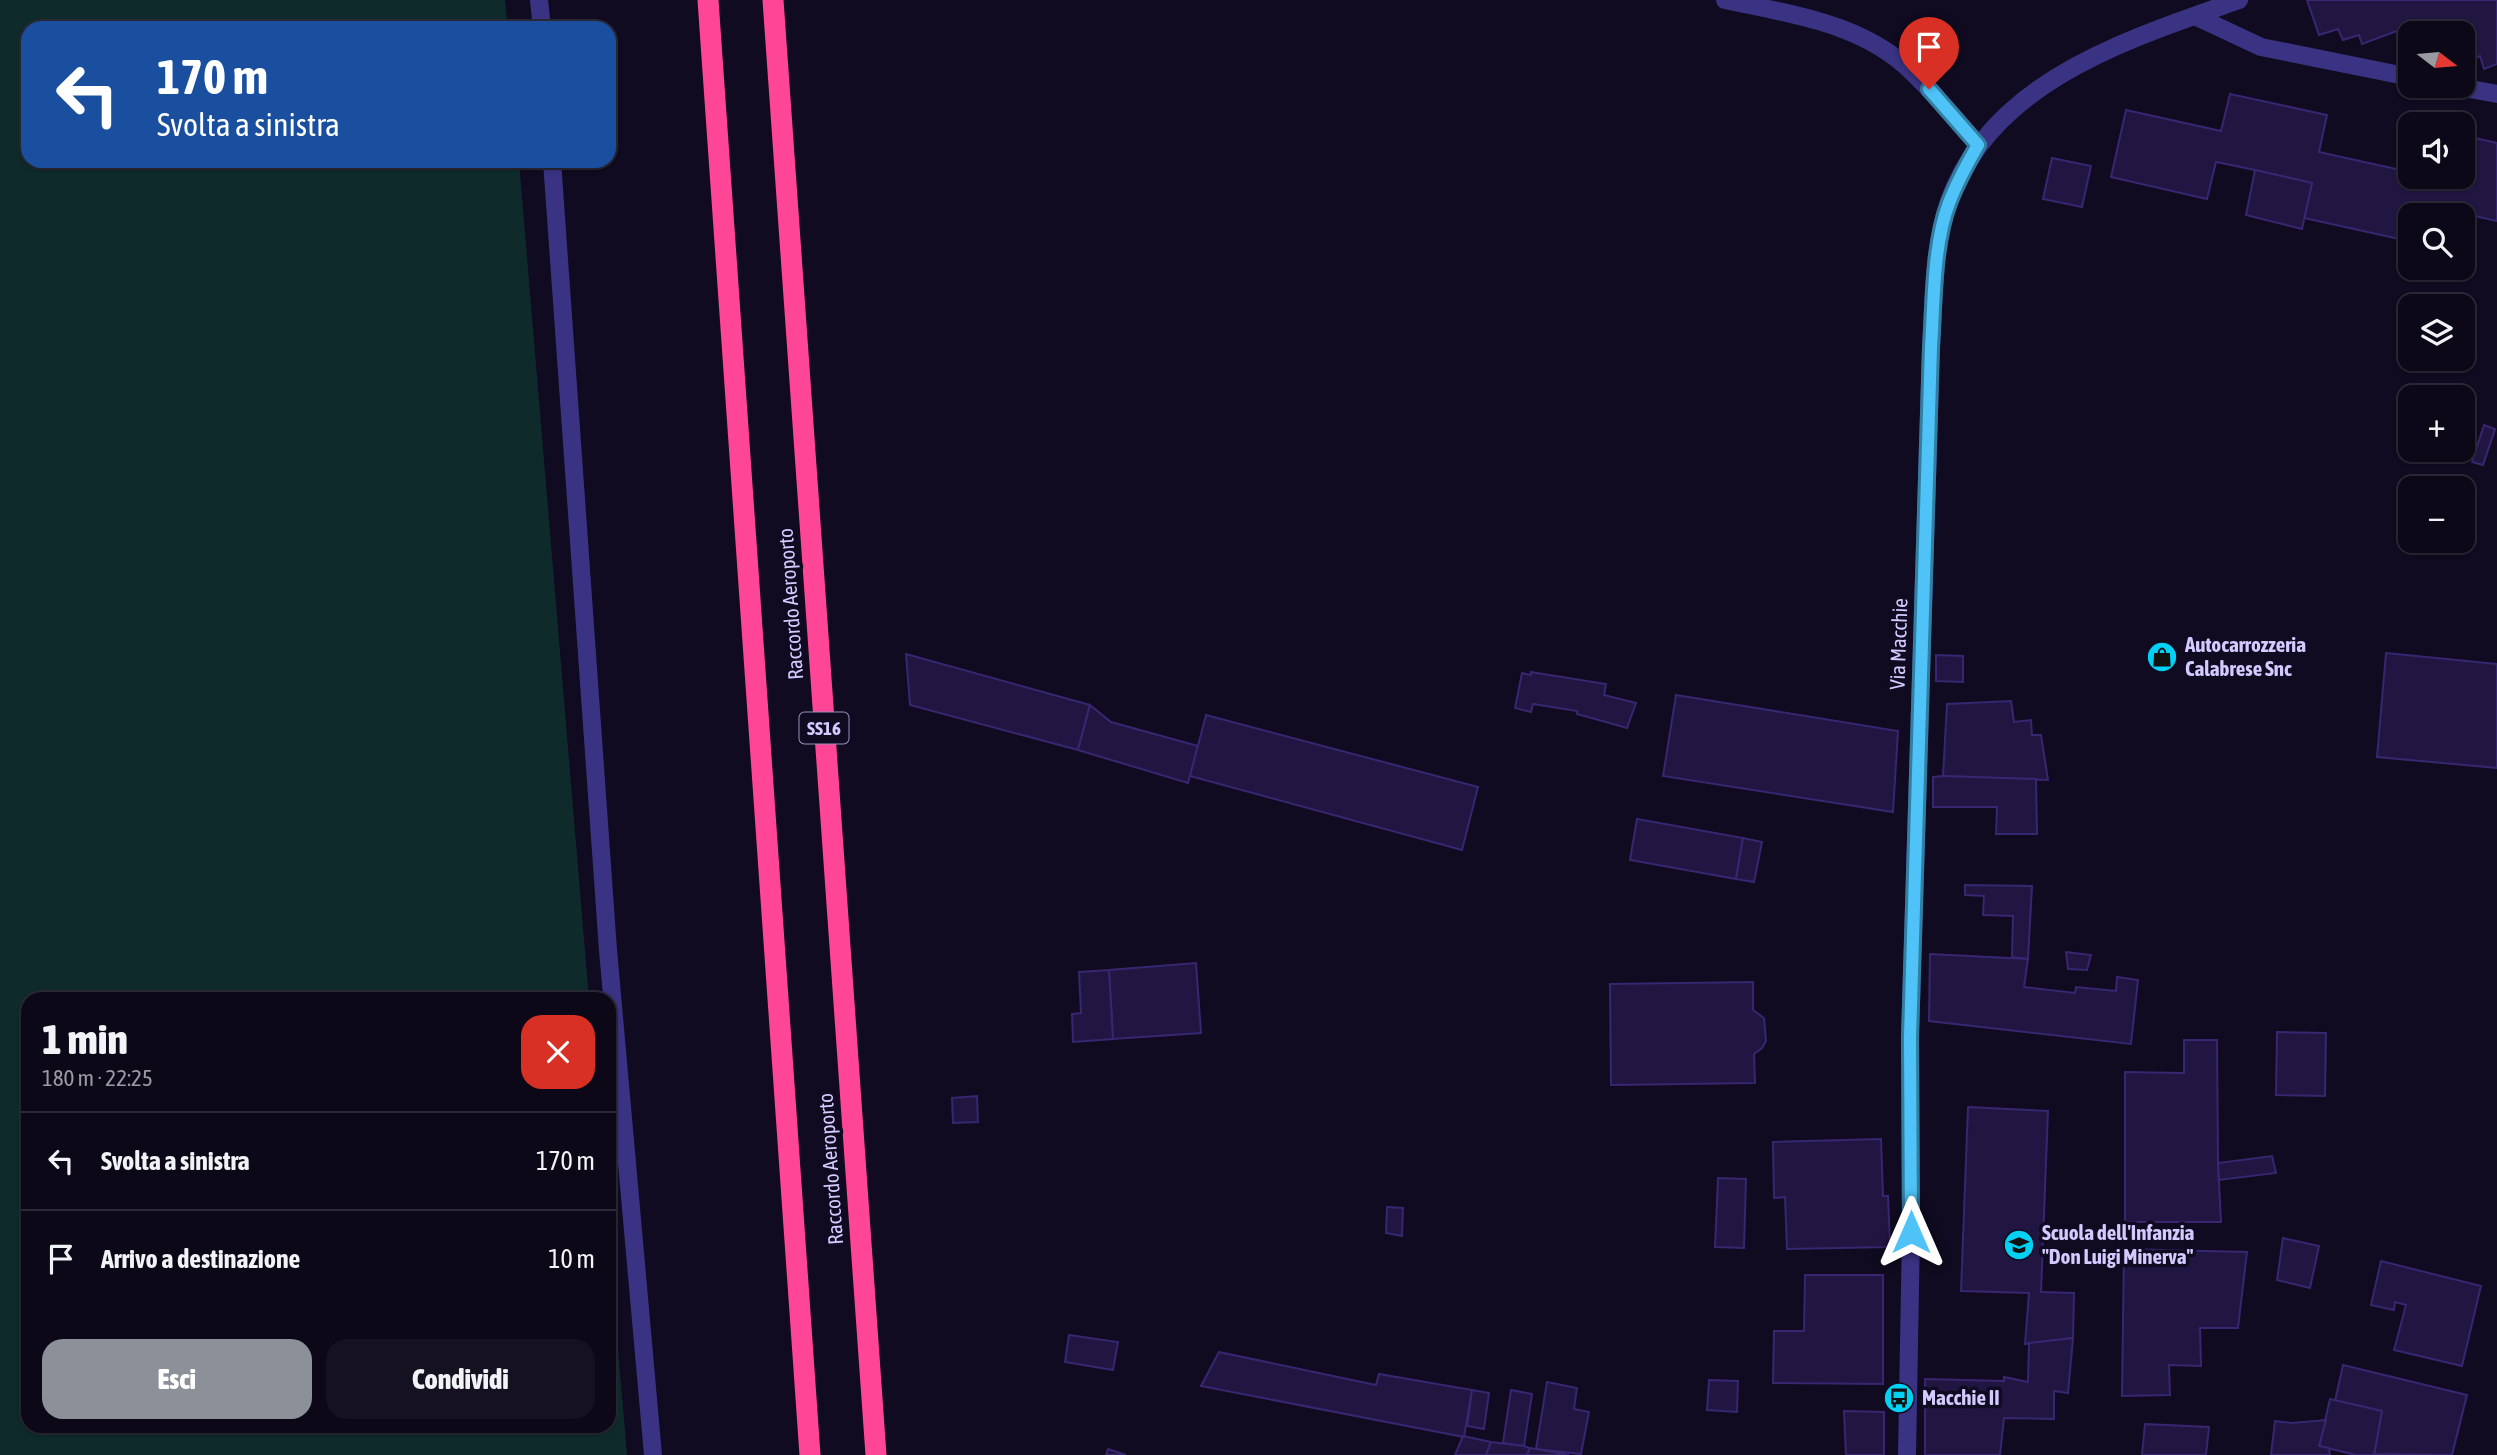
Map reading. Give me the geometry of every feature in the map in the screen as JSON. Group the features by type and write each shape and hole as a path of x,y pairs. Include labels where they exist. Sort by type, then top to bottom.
{"highway":[{"name":"Raccordo Aeroporto","path":"708,0 810,1455"},
{"name":"Raccordo Aeroporto","path":"773,0 876,1455"}],"street":[{"path":"540,0 542,21"},
{"path":"1725,0 1823,22 1873,42 1912,71 1978,145"},
{"name":"Via Macchie","path":"1907,1455 1911,1232 1910,1037 1931,347 1941,239 1948,205 1962,172 1978,145 2004,118 2068,68 2239,0"},
{"path":"2194,16 2262,47 2398,75"},
{"path":"2475,90 2497,94"},
{"path":"552,168 612,992"},
{"path":"616,1040 653,1455"}],"green space":[{"path":"0,0 505,0 507,21 21,21 21,168 520,168 588,992 21,992 21,1433 616,1433 616,1325 627,1455 0,1455"}],"building":[{"path":"2307,0 2497,0 2497,64 2484,69 2480,56 2475,58 2475,21 2398,21 2398,31 2362,44 2359,35 2343,40 2338,29 2319,35"},
{"path":"2230,94 2327,115 2319,152 2398,169 2398,189 2475,189 2475,138 2497,143 2497,221 2475,216 2475,203 2398,203 2398,239 2304,218 2312,183 2255,170 2216,162 2207,199 2111,177 2126,110 2221,131"},
{"path":"2052,158 2091,166 2082,207 2043,199"},
{"path":"2255,170 2312,183 2302,229 2246,215"},
{"path":"2484,425 2495,429 2483,465 2472,462 2475,462 2475,453"},
{"path":"2386,653 2497,664 2497,768 2377,757"},
{"path":"906,654 1090,705 1078,750 910,705"},
{"path":"1936,655 1963,656 1963,682 1936,681"},
{"path":"1531,672 1606,684 1604,695 1636,703 1627,728 1577,714 1577,711 1533,704 1531,712 1515,708 1522,673 1531,675"},
{"path":"1676,695 1898,731 1893,812 1663,776"},
{"path":"2011,701 2014,722 2031,720 2032,735 2041,735 2048,780 1943,776 1947,704"},
{"path":"1090,705 1111,722 1198,746 1188,783 1078,750"},
{"path":"1206,715 1478,787 1462,850 1190,776"},
{"path":"1933,777 2036,779 2037,834 1996,834 1997,807 1933,807"},
{"path":"1637,819 1743,838 1736,879 1630,860"},
{"path":"1743,838 1762,842 1754,882 1736,879"},
{"path":"1965,885 2032,886 2028,959 2012,957 2013,916 1983,915 1984,896 1965,895"},
{"path":"2066,952 2091,955 2087,970 2068,969"},
{"path":"1930,954 2028,959 2024,987 2075,993 2076,987 2116,991 2117,977 2138,980 2131,1044 1929,1021"},
{"path":"1196,963 1201,1033 1113,1039 1109,970"},
{"path":"1109,970 1113,1039 1073,1042 1072,1014 1081,1013 1079,972"},
{"path":"1753,982 1753,1010 1764,1018 1766,1041 1754,1054 1755,1083 1611,1085 1610,984"},
{"path":"2277,1032 2326,1033 2325,1096 2276,1095"},
{"path":"2184,1040 2217,1040 2221,1222 2125,1222 2125,1072 2184,1073"},
{"path":"977,1096 978,1122 953,1123 952,1098"},
{"path":"1968,1107 2048,1111 2041,1292 2074,1293 2073,1338 2025,1344 2029,1293 1961,1291"},
{"path":"1881,1139 1883,1196 1888,1196 1890,1247 1787,1249 1785,1197 1774,1198 1773,1142"},
{"path":"2272,1156 2276,1173 2219,1180 2218,1163"},
{"path":"1718,1178 1746,1179 1744,1248 1715,1247"},
{"path":"1387,1207 1403,1208 1402,1236 1386,1233"},
{"path":"2283,1238 2319,1246 2310,1288 2277,1280"},
{"path":"2124,1249 2247,1252 2238,1328 2200,1328 2201,1366 2169,1365 2170,1395 2122,1396"},
{"path":"2381,1261 2481,1286 2462,1366 2394,1350 2406,1305 2395,1302 2394,1310 2371,1305"},
{"path":"1805,1275 1883,1275 1883,1384 1773,1383 1774,1331 1804,1331"},
{"path":"1069,1335 1118,1342 1113,1370 1065,1362"},
{"path":"2073,1338 2068,1393 2054,1391 2054,1419 2004,1418 2000,1455 1925,1455 1925,1379 2004,1381 2004,1377 2028,1382 2029,1343"},
{"path":"1219,1352 1376,1385 1379,1374 1472,1390 1464,1437 1201,1386"},
{"path":"2343,1365 2467,1395 2452,1455 2374,1454 2382,1411 2335,1401"},
{"path":"1709,1380 1738,1381 1737,1412 1707,1410"},
{"path":"1547,1382 1577,1388 1574,1409 1589,1412 1581,1454 1536,1449"},
{"path":"1472,1390 1489,1393 1484,1429 1467,1426"},
{"path":"1511,1390 1532,1394 1524,1446 1503,1443"},
{"path":"2330,1399 2382,1411 2374,1455 2356,1455 2319,1446"},
{"path":"1844,1411 1884,1412 1884,1455 1846,1455"},
{"path":"2326,1420 2319,1446 2329,1448 2330,1455 2271,1455 2275,1421 2292,1423"},
{"path":"2145,1424 2209,1427 2206,1455 2142,1455"},
{"path":"1463,1436 1491,1442 1486,1455 1455,1455"},
{"path":"1491,1442 1530,1448 1527,1455 1486,1455"},
{"path":"1530,1448 1536,1449 1569,1455 1527,1455"},
{"path":"1108,1449 1126,1455 1106,1455"}],"place":[{"name":"Autocarrozzeria Calabrese Snc","path":"2162,657"},
{"name":"Scuola dell'Infanzia \"Don Luigi Minerva\"","path":"2019,1245"},
{"name":"Macchie II","path":"1899,1398"}],"route":[{"path":"1911,1232 1910,1037 1931,347 1935,288 1948,205 1962,172 1978,145 1929,89"}]}
